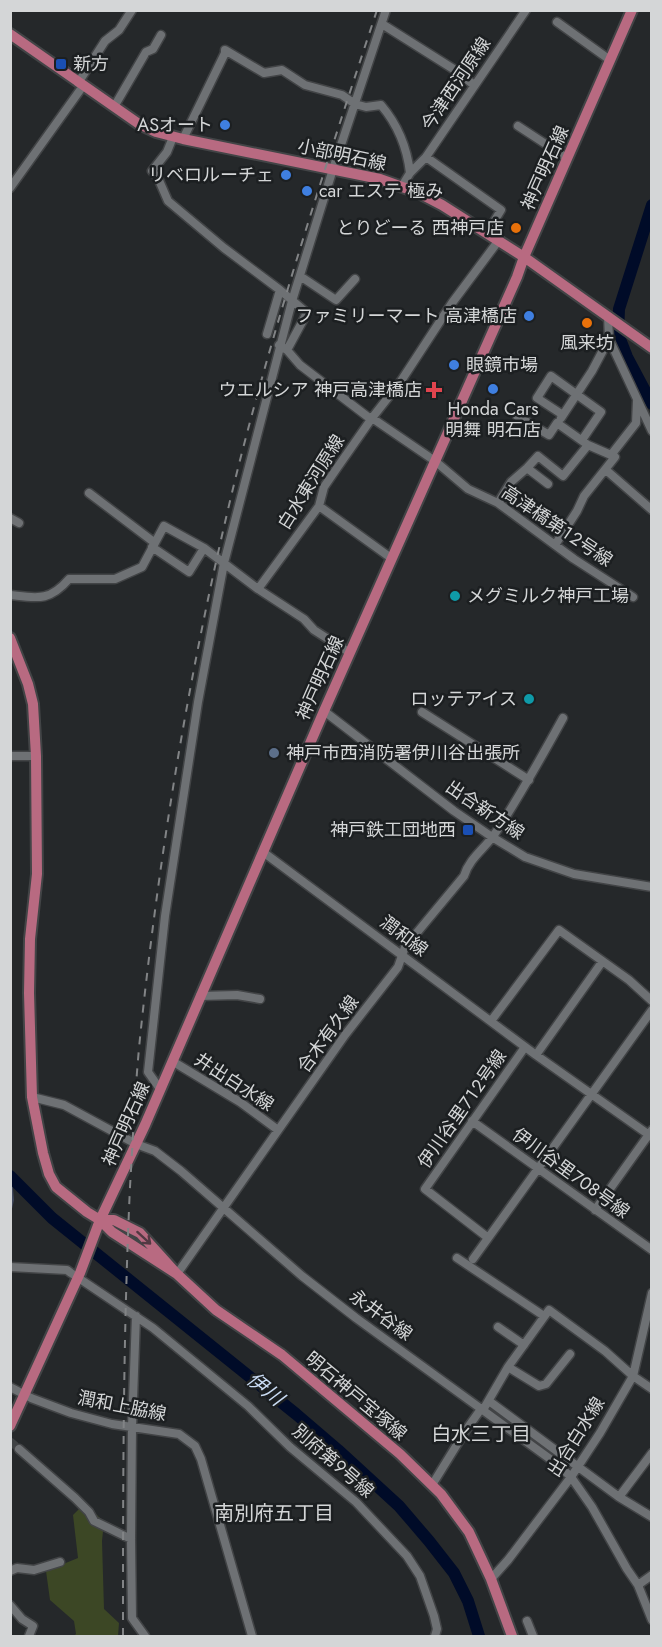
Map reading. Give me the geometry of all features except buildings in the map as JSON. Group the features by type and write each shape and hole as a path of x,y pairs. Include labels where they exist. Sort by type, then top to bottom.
{"main road":[{"name":"神戸明石線","path":"10,1426 79,1275 99,1224 391,558 517,277 632,10"},
{"name":"小部明石線","path":"10,34 139,124 178,138 333,169 402,186 419,193 499,240 651,348"},
{"name":"明石神戸宝塚線","path":"10,638 28,684 33,704 37,874 29,963 32,1097 43,1153 56,1187 99,1224 177,1274 216,1310 282,1355 400,1454 432,1485 468,1532 491,1579 512,1636"}],"street":[{"path":"10,188 81,84 105,41 119,30 132,10"},
{"path":"160,1089 148,1072 165,916 198,702 224,563 283,347 292,301 386,10"},
{"name":"今津西河原線","path":"402,186 410,173 426,157 526,10"},
{"path":"557,22 610,60"},
{"path":"382,24 455,70 474,86"},
{"path":"114,107 146,52 153,49 161,35"},
{"path":"283,347 307,313 168,201 158,178 152,171 178,138 225,50 264,73 282,70 305,86 342,96 366,107 381,105 400,133 410,173"},
{"path":"518,126 567,158"},
{"path":"426,157 501,210 487,233"},
{"name":"白水東河原線","path":"258,589 319,506 324,487 400,381 452,303 499,240"},
{"path":"300,276 336,300 355,279"},
{"path":"267,334 280,290"},
{"path":"608,316 609,339 651,431"},
{"path":"517,416 549,435 592,370 609,339"},
{"name":"高津橋第１２号線","path":"283,347 300,365 368,417 435,461 468,489 498,503 555,545 633,597"},
{"path":"498,503 511,482 538,456 563,476 601,412 551,375 537,398 563,415"},
{"path":"611,455 636,423 637,400"},
{"path":"555,545 592,484 615,457 585,442 558,423"},
{"path":"527,468 548,484"},
{"path":"606,470 651,510"},
{"path":"89,493 189,572 204,548"},
{"path":"319,506 391,558"},
{"path":"10,518 19,523"},
{"path":"10,596 40,598 56,591 69,579 115,579 142,567 164,526 204,548 304,620 314,630 350,653"},
{"name":"出合新方線","path":"324,711 454,811 492,837 534,861 574,874 651,887"},
{"path":"422,712 529,780"},
{"name":"合木有久線","path":"177,1274 345,1035 398,967 405,947 464,876 467,867 492,837 529,780 563,718"},
{"path":"10,756 34,756"},
{"name":"潤和線","path":"263,852 525,1047 650,1134"},
{"path":"491,1021 559,930 629,980 651,1001"},
{"path":"536,1055 602,962"},
{"path":"200,996 237,995 260,999"},
{"path":"472,1259 651,1010"},
{"name":"伊川谷里７１２号線","path":"487,1237 425,1189 525,1047"},
{"name":"井出白水線","path":"172,1061 240,1102 278,1130"},
{"name":"永井谷線","path":"32,1097 64,1105 136,1144 155,1151 302,1276 557,1464 571,1477 592,1507 638,1585 651,1620"},
{"name":"伊川谷里７０８号線","path":"472,1121 651,1250"},
{"path":"595,1210 650,1134"},
{"path":"457,1258 605,1351 651,1389"},
{"name":"別府第９号線","path":"10,1267 67,1270 79,1275 153,1328 248,1406 290,1447 356,1502 407,1556 420,1576 434,1616 437,1629 435,1636"},
{"name":"出合白水線","path":"491,1579 578,1467 633,1376 651,1293"},
{"path":"432,1485 466,1430 489,1401 508,1367 547,1313"},
{"path":"136,1316 132,1427 132,1618 145,1636"},
{"path":"498,1327 524,1345"},
{"path":"508,1367 539,1386 546,1384 570,1354"},
{"name":"潤和上脇線","path":"10,1387 31,1398 71,1413 112,1424 179,1434 195,1446 201,1459 252,1636"},
{"path":"489,1401 619,1497 651,1517"},
{"path":"535,1448 541,1439"},
{"path":"19,1449 75,1498 89,1512 94,1521 131,1539"},
{"path":"619,1497 651,1453"},
{"path":"10,1571 17,1568 34,1570 60,1562"},
{"path":"638,1585 651,1575"},
{"path":"10,1605 22,1619 33,1626 29,1636"},
{"path":"527,1621 533,1636"}],"green space":[{"path":"80,1508 97,1515 104,1522 102,1541 104,1609 119,1623 118,1636 74,1636 76,1634 74,1621 50,1600 46,1571 78,1558 73,1515"}],"waterway":[{"path":"652,205 619,309 618,334 627,357 652,404"},
{"name":"伊川","path":"10,1176 52,1218 296,1414 399,1506 454,1573 468,1601 479,1636"},
{"path":"10,1213 13,1200 11,1177"}],"tunnel":[{"path":"10,1441 19,1449"}],"railway":[{"path":"123,1636 125,1356 135,1094 157,893 179,750 222,535 254,407 322,180 377,10"}],"place":[{"name":"新方","path":"61,64"},
{"name":"ASオート","path":"225,125"},
{"name":"リベロルーチェ","path":"286,175"},
{"name":"car エステ 極み","path":"307,191"},
{"name":"とりどーる 西神戸店","path":"516,228"},
{"name":"ファミリーマート 高津橋店","path":"529,316"},
{"name":"風来坊","path":"587,323"},
{"name":"眼鏡市場","path":"454,365"},
{"name":"Honda Cars 明舞 明石店","path":"493,389"},
{"name":"ウエルシア 神戸高津橋店","path":"434,390"},
{"name":"メグミルク神戸工場","path":"455,596"},
{"name":"ロッテアイス","path":"529,699"},
{"name":"神戸市西消防署伊川谷出張所","path":"274,753"},
{"name":"神戸鉄工団地西","path":"468,830"}],"district":[{"name":"白水三丁目","path":"481,1434"},
{"name":"南別府五丁目","path":"274,1513"}]}
